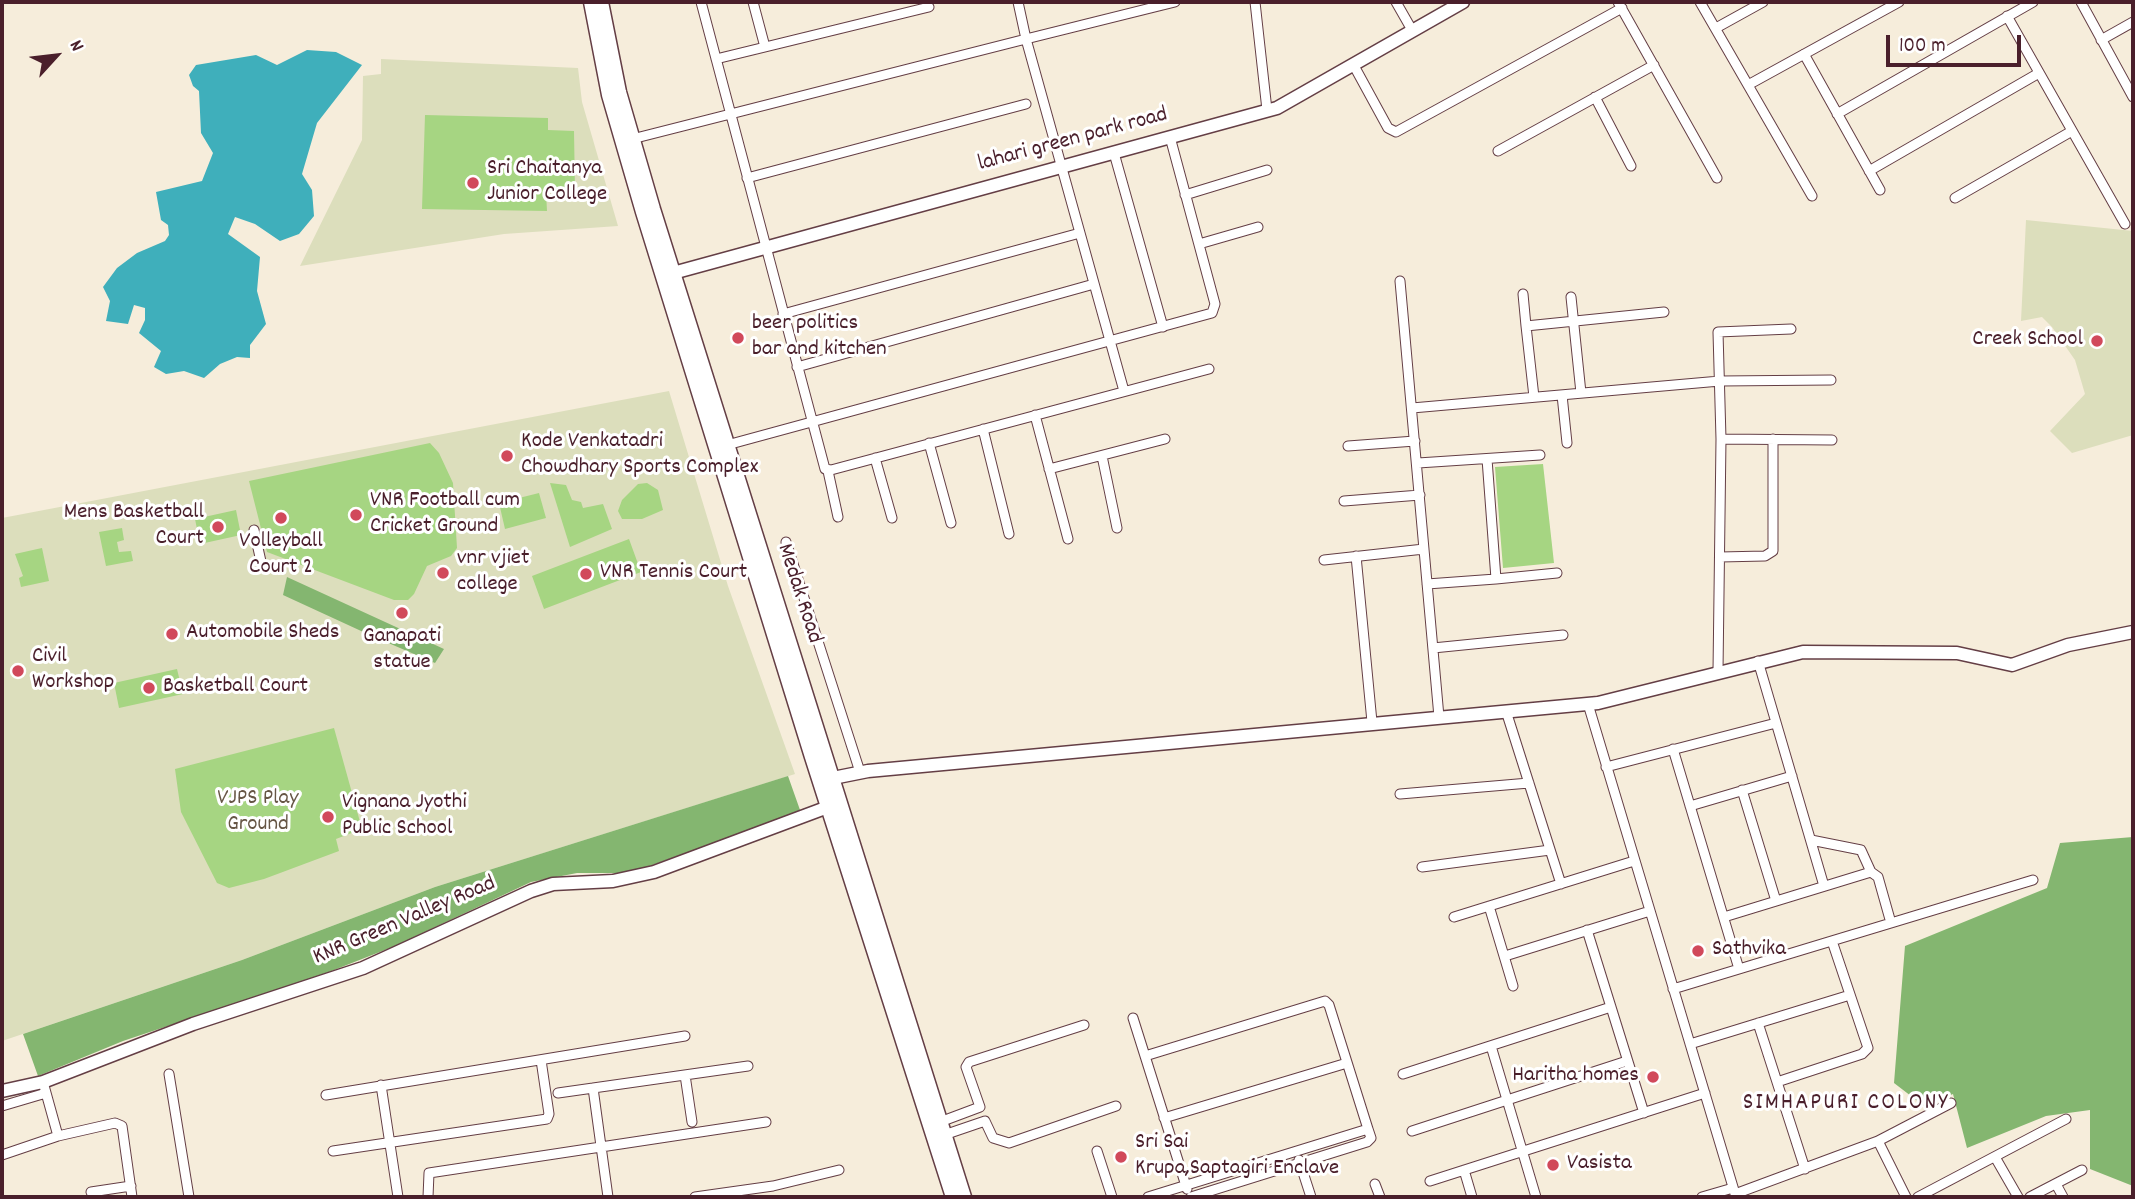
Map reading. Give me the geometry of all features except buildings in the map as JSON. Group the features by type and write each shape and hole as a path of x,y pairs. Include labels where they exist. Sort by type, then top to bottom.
{"main road":[{"name":"Medak Road","path":"591,2 596,39 622,141 828,807 964,1197"},
{"name":"Medak Road","path":"601,2 606,37 632,139 833,778 953,1197"}],"street":[{"path":"701,2 823,464 828,471 838,517"},
{"path":"753,2 765,47"},
{"path":"1018,2 1124,391"},
{"path":"632,139 1175,2"},
{"path":"1255,2 1267,110"},
{"path":"1396,2 1412,30"},
{"name":"lahari green park road","path":"673,273 1267,110 1286,103 1463,2"},
{"path":"1700,2 1812,196"},
{"path":"1716,28 1763,2"},
{"path":"1748,85 1899,2"},
{"path":"1837,114 2033,2"},
{"path":"2081,2 2133,97"},
{"path":"1353,64 1388,128 1396,132 1620,5 1717,178"},
{"path":"716,59 929,7"},
{"path":"2007,16 2125,225"},
{"path":"2101,40 2133,22"},
{"path":"1804,54 1880,190"},
{"path":"1498,151 1654,65"},
{"path":"1869,171 2039,73"},
{"path":"1595,97 1632,166"},
{"path":"747,178 1026,104"},
{"path":"1955,198 2072,131"},
{"path":"727,445 1163,327 1215,310 1170,137"},
{"path":"1114,153 1163,327"},
{"path":"1185,195 1267,170"},
{"path":"1199,244 1258,227"},
{"path":"783,314 1080,233"},
{"path":"1399,281 1440,717"},
{"path":"797,367 1094,284"},
{"path":"1522,294 1534,397"},
{"path":"1571,297 1581,393"},
{"path":"1526,326 1664,312"},
{"path":"1718,671 1721,439 1718,332 1791,329"},
{"path":"828,471 1209,369"},
{"path":"1412,408 1720,381 1831,380"},
{"path":"1562,395 1567,443"},
{"path":"1035,415 1068,539"},
{"path":"982,429 1009,534"},
{"path":"1049,470 1165,439"},
{"path":"1721,439 1832,440"},
{"path":"1720,557 1765,556 1773,551 1773,439"},
{"path":"1348,446 1415,441"},
{"path":"929,443 951,523"},
{"path":"1418,463 1540,455"},
{"path":"1102,456 1117,528"},
{"path":"876,458 892,518"},
{"path":"1487,459 1496,579"},
{"path":"1344,501 1420,495"},
{"path":"254,530 262,566"},
{"path":"786,542 860,772"},
{"path":"1324,560 1424,549"},
{"path":"1356,556 1372,722"},
{"path":"1427,584 1557,573"},
{"path":"833,778 860,772 1372,722 1588,704 1803,652 1946,653 2011,665 2068,645 2133,632"},
{"path":"1433,648 1563,635"},
{"path":"1758,661 1824,886"},
{"path":"1588,704 1735,1193"},
{"path":"1506,711 1561,884"},
{"path":"1606,767 1776,723"},
{"path":"1674,749 1740,969"},
{"path":"1690,806 1792,776"},
{"path":"1400,794 1529,783"},
{"path":"1742,790 1776,901"},
{"name":"KNR Green Valley Road","path":"2,1091 44,1087 204,1020 363,968 531,891 553,884 612,881 654,872 828,807"},
{"path":"1811,840 1861,850 1871,872 1878,877 1891,923"},
{"path":"1422,867 1550,850"},
{"path":"1454,917 1634,861"},
{"path":"1724,917 1871,872"},
{"path":"1673,989 2033,880"},
{"path":"1489,906 1513,986"},
{"path":"1505,956 1650,911"},
{"path":"1587,930 1644,1113"},
{"path":"1777,1082 1866,1052 1867,1044 1832,941"},
{"path":"1690,1044 1850,995"},
{"path":"1133,1018 1164,1118 1190,1197 1367,1142 1371,1138 1329,1005 1325,1001 1145,1056"},
{"path":"1403,1074 1611,1007"},
{"path":"1758,1023 1805,1169"},
{"path":"1084,1025 969,1062 966,1067 985,1121 993,1138 1009,1143 1116,1106"},
{"path":"326,1095 685,1037"},
{"path":"1491,1046 1536,1197"},
{"path":"333,1151 547,1118 549,1114 541,1060"},
{"path":"1412,1130 1628,1061"},
{"path":"1164,1118 1347,1063"},
{"path":"558,1093 748,1066"},
{"path":"169,1074 189,1197"},
{"path":"685,1075 692,1122"},
{"path":"381,1085 398,1197"},
{"path":"2,1106 44,1087 58,1136"},
{"path":"593,1088 608,1197"},
{"path":"1430,1181 1704,1093"},
{"path":"1702,1197 1735,1193 1805,1169 1878,1141 1951,1103"},
{"path":"942,1129 980,1107"},
{"path":"1918,1197 2066,1119"},
{"path":"942,1129 985,1121"},
{"path":"428,1197 429,1173 766,1122"},
{"path":"2,1154 58,1136 118,1123 122,1126 132,1197"},
{"path":"1148,1197 1368,1129"},
{"path":"1878,1141 1906,1197"},
{"path":"1097,1151 1112,1197"},
{"path":"1296,1151 1311,1197"},
{"path":"1995,1157 2018,1197"},
{"path":"695,1197 773,1186 839,1170"},
{"path":"1464,1170 1472,1197"},
{"path":"2030,1197 2082,1170"},
{"path":"1376,1184 1380,1197"},
{"path":"2056,1184 2063,1197"},
{"path":"91,1192 131,1186"}],"shaded area":[{"name":"Sri Chaitanya Junior College","path":"381,59 578,68 582,102 618,226 504,234 300,266 362,140 363,76 381,74"},
{"name":"Creek School","path":"2026,220 2133,231 2133,435 2072,453 2050,431 2085,394 2075,360 2052,327 2042,317 2021,321"},
{"path":"669,391 728,586 795,774 435,887 242,960 2,1041 2,518"}],"green space":[{"path":"425,115 548,118 548,130 574,131 575,192 546,192 547,211 422,209"},
{"name":"VNR Football cum Cricket Ground","path":"430,443 439,453 453,483 457,548 451,556 427,566 414,594 408,600 394,600 267,552 249,481"},
{"path":"1543,464 1554,563 1503,568 1495,467"},
{"path":"550,483 566,485 572,500 581,502 583,508 603,504 612,529 570,547"},
{"path":"647,483 658,490 663,510 642,519 622,519 618,511 622,500 638,484"},
{"path":"539,493 546,518 505,529 499,503"},
{"name":"Mens Basketball Court","path":"236,510 241,535 200,544 195,519"},
{"path":"122,528 124,540 117,542 119,552 131,551 133,561 106,566 99,532"},
{"name":"VNR Tennis Court","path":"629,539 641,572 544,609 532,576"},
{"path":"42,548 49,581 21,587 19,578 23,576 15,554"},
{"path":"287,577 444,649 435,663 372,636 283,595"},
{"name":"Basketball Court","path":"177,669 183,694 119,708 114,683"},
{"name":"VJPS Play Ground","path":"334,728 362,829 336,839 339,851 264,879 229,888 217,883 181,812 175,769"},
{"path":"788,776 800,810 780,819 630,873 577,873 531,882 395,946 329,972 123,1041 38,1076 23,1034 242,960 435,887"},
{"path":"2133,837 2133,1186 2090,1169 2090,1110 2046,1116 1967,1148 1953,1094 1924,1106 1894,1083 1905,946 2047,888 2060,843"}],"water":[{"path":"307,50 336,52 362,65 317,123 302,174 312,190 314,216 299,234 280,241 255,224 235,217 228,234 260,257 257,291 266,324 250,345 250,358 237,357 220,364 204,378 184,371 166,374 154,367 161,351 139,333 145,320 145,308 134,305 128,324 106,321 110,301 103,287 117,268 137,253 165,241 169,235 168,225 161,220 156,192 202,181 213,153 201,133 199,91 193,86 189,75 196,65 256,55 277,65"}],"place":[{"name":"Sri Chaitanya Junior College","path":"473,183"},
{"name":"beer politics bar and kitchen","path":"738,338"},
{"name":"Creek School","path":"2097,341"},
{"name":"Kode Venkatadri Chowdhary Sports Complex","path":"507,456"},
{"name":"VNR Football cum Cricket Ground","path":"356,515"},
{"name":"Volleyball Court 2","path":"281,518"},
{"name":"Mens Basketball Court","path":"218,527"},
{"name":"vnr vjiet college","path":"443,573"},
{"name":"VNR Tennis Court","path":"586,574"},
{"name":"Ganapati statue","path":"402,613"},
{"name":"Automobile Sheds","path":"172,634"},
{"name":"Civil Workshop","path":"18,671"},
{"name":"Basketball Court","path":"149,688"},
{"name":"Vignana Jyothi Public School","path":"328,817"},
{"name":"Sathvika","path":"1698,951"},
{"name":"Haritha homes","path":"1653,1077"},
{"name":"Sri Sai Krupa,Saptagiri Enclave","path":"1121,1157"},
{"name":"Vasista","path":"1553,1165"}],"district":[{"name":"SIMHAPURI COLONY","path":"1846,1105"}]}
